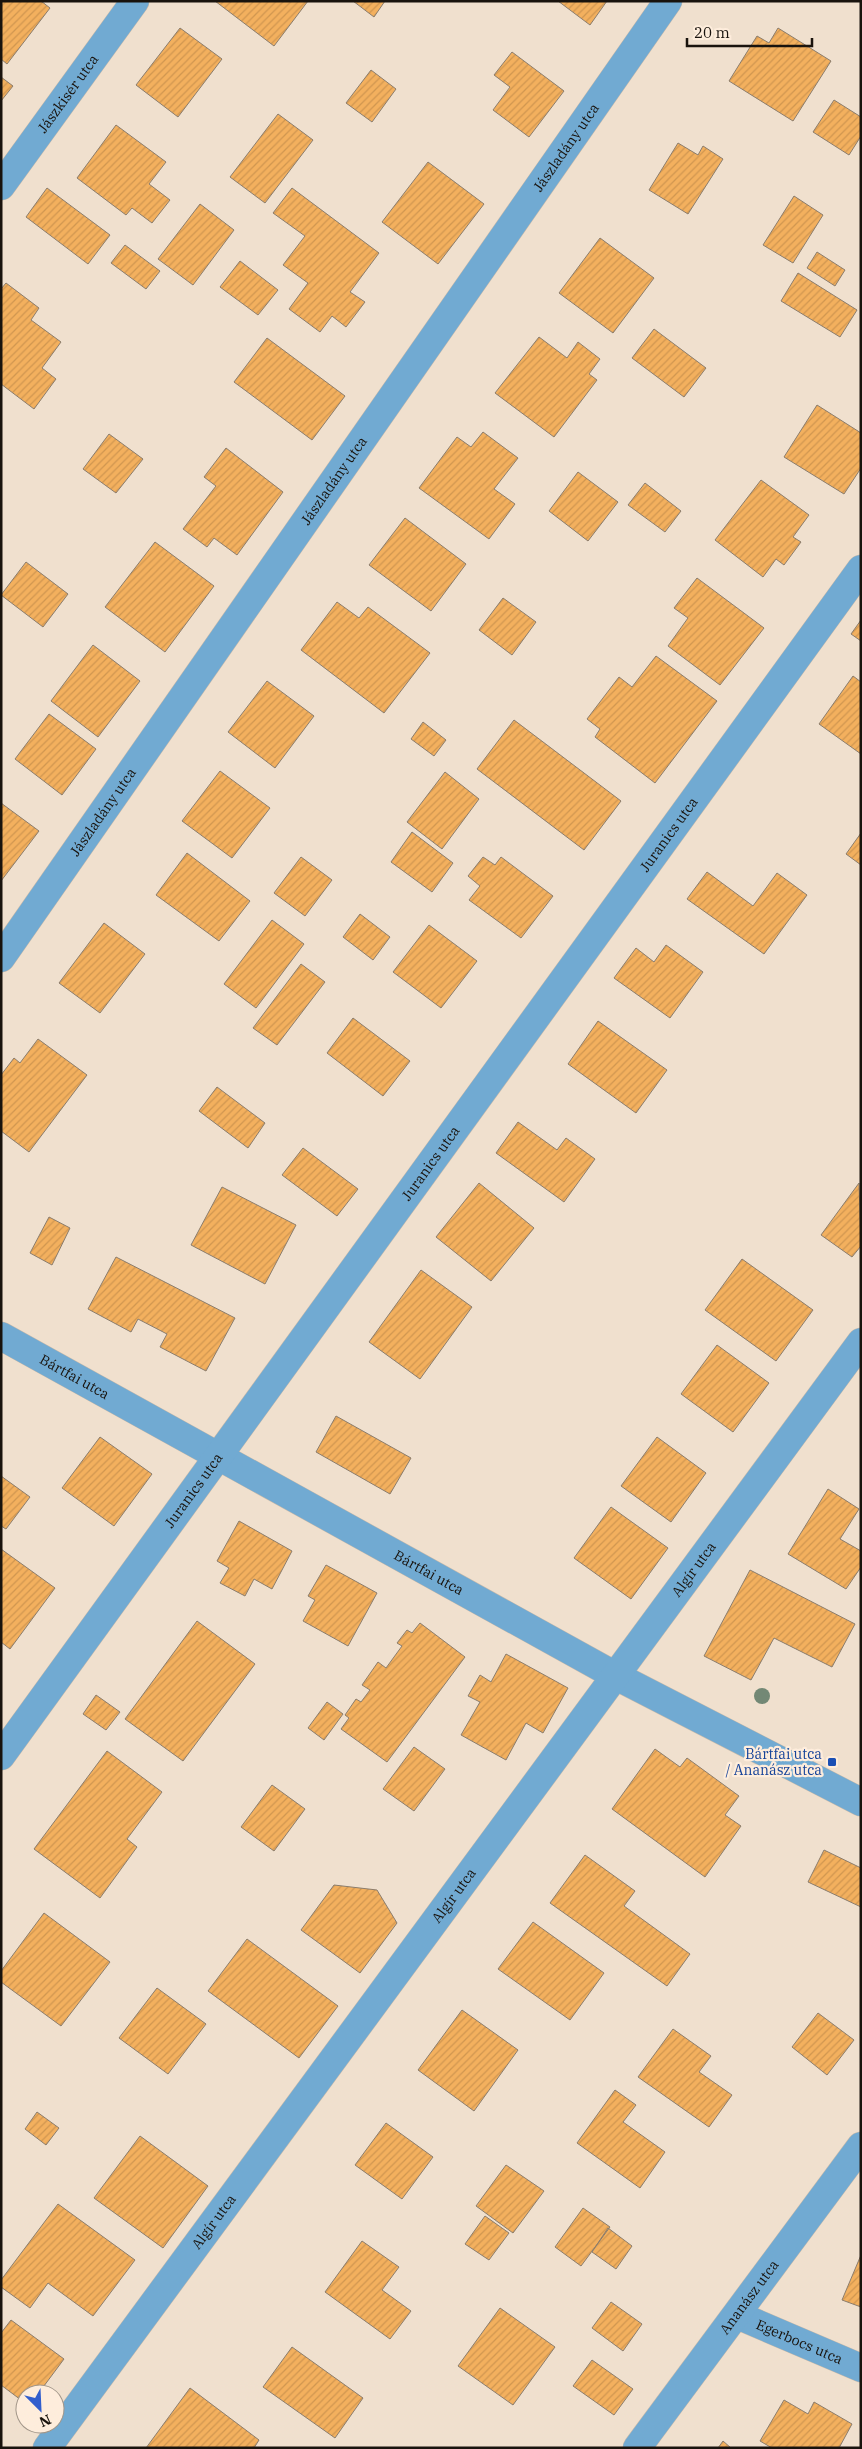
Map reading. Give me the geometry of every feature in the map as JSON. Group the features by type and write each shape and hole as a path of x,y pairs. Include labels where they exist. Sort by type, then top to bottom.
{"street":[{"name":"Jászkisér utca","path":"1,186 135,1"},
{"name":"Jászladány utca","path":"1,958 668,1"},
{"name":"Juranics utca","path":"1,1756 861,569"},
{"name":"Bártfai utca","path":"1,1336 616,1676 861,1802"},
{"name":"Algír utca","path":"47,2448 861,1342"},
{"name":"Ananász utca","path":"637,2448 861,2146"},
{"name":"Egerbocs utca","path":"737,2315 861,2368"}],"building":[{"path":"1,1 41,1 50,8 7,64 1,59"},
{"path":"215,1 308,1 274,46"},
{"path":"353,1 385,1 374,17"},
{"path":"558,1 607,1 590,25"},
{"path":"180,28 222,59 178,117 136,85"},
{"path":"778,28 831,61 793,121 729,81 757,36 769,43"},
{"path":"512,52 564,91 529,137 493,110 510,87 494,75"},
{"path":"371,70 396,89 372,122 346,103"},
{"path":"1,77 13,86 1,101"},
{"path":"834,100 861,117 861,136 849,155 813,132"},
{"path":"278,114 313,140 265,203 230,177"},
{"path":"116,125 166,162 149,184 170,200 152,223 132,208 126,215 77,178"},
{"path":"678,143 698,155 703,146 723,159 688,214 649,190"},
{"path":"428,162 484,204 438,264 382,222"},
{"path":"47,188 110,235 88,264 26,217"},
{"path":"292,188 379,253 350,292 365,302 346,327 332,316 320,332 289,309 308,283 283,265 305,236 273,213"},
{"path":"794,196 823,215 793,263 763,245"},
{"path":"200,204 234,230 193,285 158,259"},
{"path":"600,238 654,278 613,333 559,293"},
{"path":"125,245 160,271 146,289 111,263"},
{"path":"817,252 845,270 835,286 807,268"},
{"path":"240,261 278,290 258,315 220,287"},
{"path":"798,273 857,310 840,337 781,301"},
{"path":"6,283 39,308 31,320 61,342 42,368 56,379 34,409 1,384 1,289"},
{"path":"654,329 706,368 684,397 632,358"},
{"path":"539,337 567,358 578,342 600,359 589,374 597,380 554,437 495,393"},
{"path":"267,338 345,396 312,440 234,382"},
{"path":"817,405 861,433 861,468 844,494 784,457"},
{"path":"483,432 518,458 494,489 515,504 489,539 419,488 457,437 471,447"},
{"path":"109,434 143,459 116,493 83,469"},
{"path":"226,448 283,492 237,555 214,538 207,547 183,529 216,486 204,477"},
{"path":"578,472 618,502 588,541 549,511"},
{"path":"761,480 809,515 793,537 801,542 784,565 776,559 763,577 715,540"},
{"path":"645,483 681,511 665,532 628,505"},
{"path":"405,518 466,564 431,611 369,565"},
{"path":"155,542 214,586 165,652 105,607"},
{"path":"26,562 68,594 43,627 1,595"},
{"path":"697,578 764,628 720,685 668,646 688,618 674,608"},
{"path":"503,598 536,622 512,655 479,630"},
{"path":"337,602 359,618 368,607 430,653 384,713 301,650"},
{"path":"861,620 861,641 851,634"},
{"path":"93,645 140,681 98,737 51,701"},
{"path":"656,656 717,701 655,783 595,737 600,729 587,719 619,677 632,687"},
{"path":"853,676 861,682 861,754 819,724"},
{"path":"267,681 314,716 275,768 228,732"},
{"path":"49,714 96,749 62,795 15,759"},
{"path":"514,720 621,801 584,850 477,769"},
{"path":"423,722 446,740 434,756 411,739"},
{"path":"220,771 270,808 232,858 182,821"},
{"path":"445,772 479,799 442,849 407,822"},
{"path":"1,803 39,831 1,881"},
{"path":"412,832 453,863 432,892 391,862"},
{"path":"861,833 861,865 846,854"},
{"path":"187,853 250,901 219,941 156,895"},
{"path":"301,857 332,880 305,916 274,893"},
{"path":"483,857 495,865 501,857 553,896 521,938 469,900 480,886 468,876"},
{"path":"707,872 753,906 777,873 807,895 764,954 687,899"},
{"path":"360,914 390,937 373,960 343,937"},
{"path":"272,920 304,944 256,1008 224,984"},
{"path":"104,923 145,954 100,1013 59,983"},
{"path":"429,925 477,961 441,1008 393,972"},
{"path":"666,945 703,972 670,1018 614,978 636,948 654,962"},
{"path":"301,964 325,982 277,1045 253,1028"},
{"path":"353,1018 410,1061 383,1096 327,1053"},
{"path":"598,1021 667,1070 636,1113 568,1064"},
{"path":"38,1039 87,1075 29,1152 1,1131 1,1075 14,1058 20,1063"},
{"path":"217,1087 265,1123 248,1148 199,1111"},
{"path":"518,1122 557,1150 566,1138 595,1159 564,1202 496,1153"},
{"path":"303,1148 358,1189 337,1216 282,1175"},
{"path":"479,1183 534,1228 491,1281 436,1237"},
{"path":"859,1183 861,1246 852,1257 821,1235"},
{"path":"222,1187 296,1225 265,1284 191,1245"},
{"path":"49,1217 70,1228 52,1265 30,1253"},
{"path":"116,1257 235,1318 206,1371 160,1347 167,1334 138,1319 131,1332 88,1309"},
{"path":"742,1259 813,1310 776,1361 705,1310"},
{"path":"421,1270 472,1307 420,1379 369,1342"},
{"path":"717,1345 769,1383 733,1432 681,1394"},
{"path":"336,1416 411,1458 390,1494 316,1452"},
{"path":"100,1437 152,1474 114,1526 62,1488"},
{"path":"657,1437 706,1473 671,1522 621,1486"},
{"path":"1,1476 30,1497 6,1529 1,1526"},
{"path":"828,1489 859,1509 840,1539 861,1551 861,1567 846,1589 788,1554"},
{"path":"611,1507 668,1548 631,1599 574,1558"},
{"path":"239,1521 292,1551 272,1589 254,1579 245,1596 220,1583 229,1568 217,1561"},
{"path":"1,1549 55,1588 10,1649 1,1642"},
{"path":"326,1565 377,1593 348,1646 303,1621 315,1600 308,1596"},
{"path":"750,1570 855,1624 832,1667 774,1638 751,1680 704,1656"},
{"path":"197,1621 255,1664 183,1761 125,1719"},
{"path":"420,1623 465,1657 387,1762 341,1729 349,1718 345,1715 356,1699 361,1702 370,1690 362,1685 378,1662 386,1668 402,1646 397,1643 407,1630 412,1633"},
{"path":"506,1654 568,1688 543,1733 526,1723 506,1760 461,1735 480,1702 468,1696 480,1675 491,1682"},
{"path":"96,1695 120,1712 106,1730 83,1714"},
{"path":"327,1702 343,1714 324,1740 308,1728"},
{"path":"414,1747 445,1769 414,1811 383,1789"},
{"path":"655,1749 680,1767 687,1758 739,1796 725,1815 741,1826 705,1877 612,1809"},
{"path":"107,1751 162,1792 127,1839 137,1847 100,1898 34,1849"},
{"path":"272,1785 305,1809 274,1851 241,1827"},
{"path":"824,1850 861,1868 861,1907 808,1882"},
{"path":"585,1855 635,1891 624,1906 690,1954 667,1986 550,1903"},
{"path":"334,1885 377,1890 397,1923 360,1973 301,1930"},
{"path":"44,1913 110,1962 61,2026 1,1982 1,1971"},
{"path":"533,1922 604,1973 570,2020 498,1969"},
{"path":"247,1939 338,2006 299,2058 208,1991"},
{"path":"157,1988 206,2024 168,2074 119,2038"},
{"path":"462,2010 518,2050 474,2111 418,2070"},
{"path":"818,2013 854,2040 827,2075 792,2047"},
{"path":"673,2029 711,2056 699,2072 732,2095 709,2127 638,2077"},
{"path":"615,2090 636,2105 623,2122 665,2152 640,2188 577,2143"},
{"path":"37,2112 59,2128 46,2145 25,2129"},
{"path":"386,2123 433,2157 402,2199 355,2165"},
{"path":"140,2136 208,2186 163,2248 94,2198"},
{"path":"506,2165 544,2191 513,2233 476,2206"},
{"path":"58,2204 135,2260 93,2316 48,2283 30,2308 1,2287 1,2280"},
{"path":"583,2208 610,2227 581,2266 555,2247"},
{"path":"485,2216 509,2233 489,2260 465,2244"},
{"path":"608,2228 632,2246 616,2269 592,2252"},
{"path":"362,2241 399,2267 382,2290 411,2311 390,2339 325,2292"},
{"path":"861,2255 861,2307 842,2300"},
{"path":"611,2302 642,2324 623,2351 592,2328"},
{"path":"500,2308 555,2347 513,2405 458,2366"},
{"path":"11,2320 64,2359 45,2384 15,2384 15,2396 1,2385 1,2333"},
{"path":"292,2347 363,2398 335,2438 263,2387"},
{"path":"592,2360 633,2389 614,2415 573,2386"},
{"path":"190,2388 259,2440 254,2448 146,2448"},
{"path":"784,2400 808,2414 814,2402 852,2424 839,2448 772,2448 760,2441"},
{"path":"723,2441 731,2448 718,2448"}],"place":[{"name":"Bártfai utca / Ananász utca","path":"832,1762"}]}
